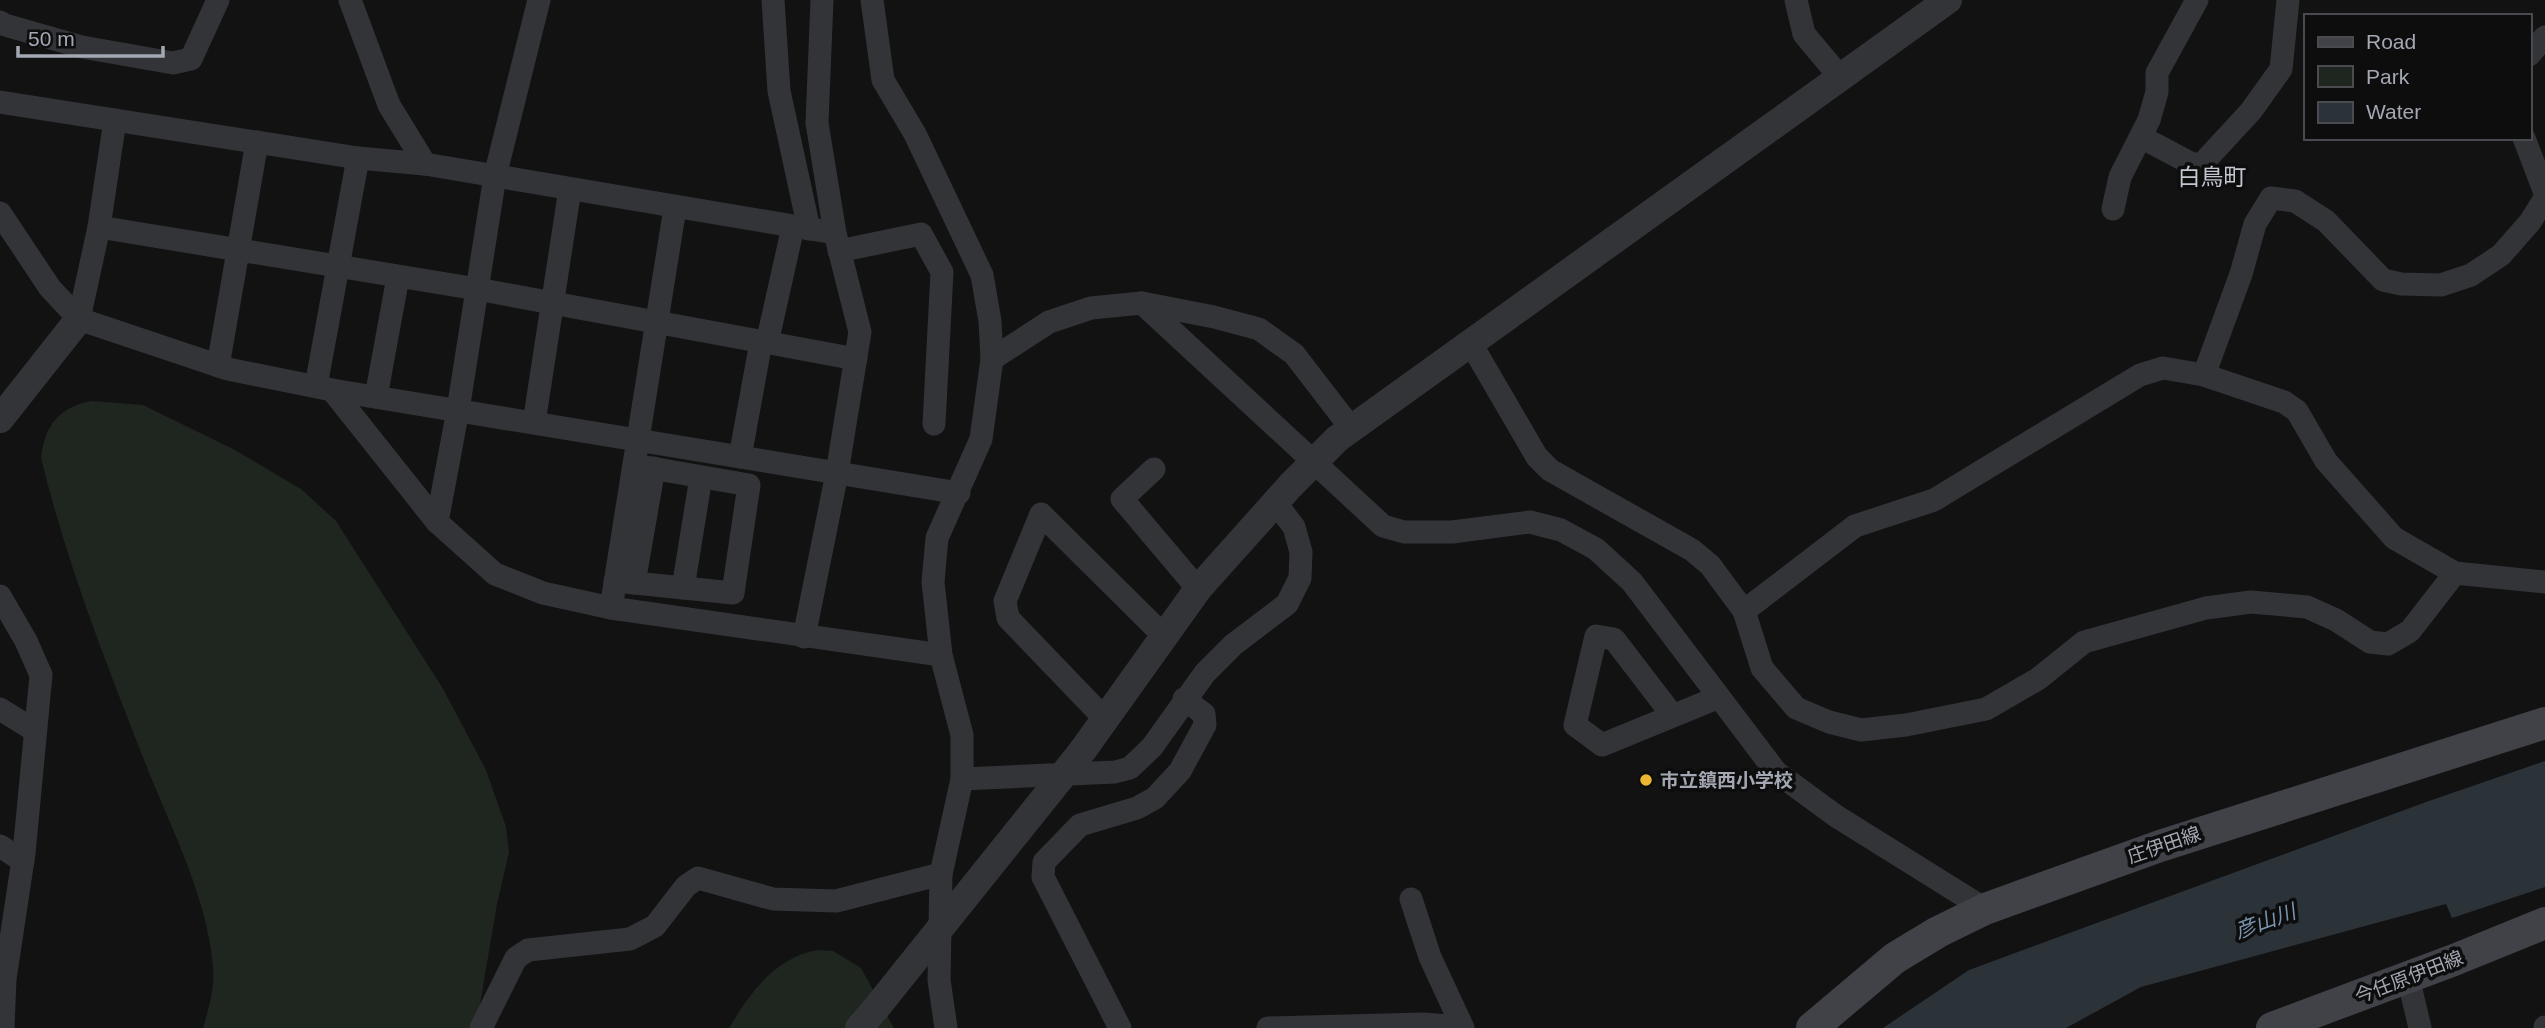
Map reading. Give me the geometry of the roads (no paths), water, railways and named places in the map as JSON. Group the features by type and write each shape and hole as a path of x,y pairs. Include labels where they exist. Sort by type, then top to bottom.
{"main road":[{"name":"庄伊田線","path":"1812,1028 1895,958 1938,932 1985,909 2160,846 2545,723"},
{"name":"今任原伊田線","path":"2272,1028 2545,923"}],"street":[{"path":"0,22 82,47 173,63 191,59 218,0"},
{"path":"350,0 389,105 425,163"},
{"path":"437,522 458,410 495,176 539,0"},
{"path":"740,457 764,342 801,228 779,91 774,0"},
{"path":"804,637 837,473 860,331 837,242 817,123 822,0"},
{"path":"872,0 883,80 915,134 982,275 990,321 992,359 981,439 937,538 933,582 941,655 962,735 961,779 941,874 939,980 946,1028"},
{"path":"1796,0 1804,34 1840,77"},
{"path":"868,1017 1083,750 1198,589 1283,493 1344,433 1948,0"},
{"path":"2113,209 2120,177 2150,120 2157,92 2157,73 2197,0"},
{"path":"2141,137 2192,164 2202,164 2251,111 2281,69 2288,0"},
{"path":"2531,53 2545,37"},
{"path":"0,102 358,158 425,163 801,228 837,242 921,234 942,272 934,424"},
{"path":"0,419 79,319 99,227 115,120"},
{"path":"2204,375 2241,274 2255,224 2271,198 2295,201 2326,221 2383,280 2401,284 2441,285 2471,275 2501,255 2530,222 2545,195 2525,140"},
{"path":"218,366 257,142"},
{"path":"358,158 324,388 437,522 495,574 542,593 611,608 941,655"},
{"path":"534,423 570,189"},
{"path":"611,608 624,582 644,467 638,441 675,208"},
{"path":"0,213 50,288 79,319 218,366 376,397 959,493"},
{"path":"99,227 477,289 856,359"},
{"path":"376,397 398,277"},
{"path":"992,359 1049,323 1091,308 1142,303 1214,317 1259,329 1294,354 1344,433"},
{"path":"1142,303 1383,526 1404,532 1452,532 1530,522 1561,530 1596,549 1632,582 1776,772 1836,816 1985,909"},
{"path":"1470,342 1537,457 1550,470 1692,550 1710,565 1744,611 1762,668 1796,708 1829,722 1861,730 1906,725 1986,709 2038,679 2084,642 2206,608 2251,602 2307,607 2336,620 2370,642 2388,645 2410,631 2455,573"},
{"path":"1744,611 1854,526 1934,500 2140,375 2163,368 2204,375 2284,402 2298,411 2326,461 2394,538 2455,573 2545,582"},
{"path":"624,582 733,593 749,485 644,467"},
{"path":"1154,469 1122,499 1198,589"},
{"path":"683,588 701,477"},
{"path":"961,779 1115,772 1130,768 1152,747 1205,673 1233,645 1287,604 1300,578 1301,552 1283,493"},
{"path":"1106,720 1008,618 1005,601 1041,514 1164,636"},
{"path":"0,596 26,640 41,675 23,861 3,978 3,1028"},
{"path":"1673,716 1614,639 1596,636 1575,725 1602,745 1673,716 1719,697"},
{"path":"1120,1028 1043,877 1044,862 1080,825 1137,808 1155,798 1180,771 1205,725 1204,714 1184,699"},
{"path":"0,709 34,730"},
{"path":"0,846 23,861"},
{"path":"481,1028 516,958 528,950 630,940 655,926 686,886 698,878 772,899 836,901 941,874"},
{"path":"1411,899 1430,957 1462,1028"},
{"path":"2408,977 2420,1028"},
{"path":"1268,1028 1423,1024 1462,1028"}],"water":[{"name":"彦山川","path":"2545,761 2545,887 2452,918 2446,904 2141,987 2066,1028 1883,1028 1969,970"}],"place":[{"name":"市立鎮西小学校","path":"1646,780"}],"district":[{"name":"白鳥町","path":"2212,177"}]}
